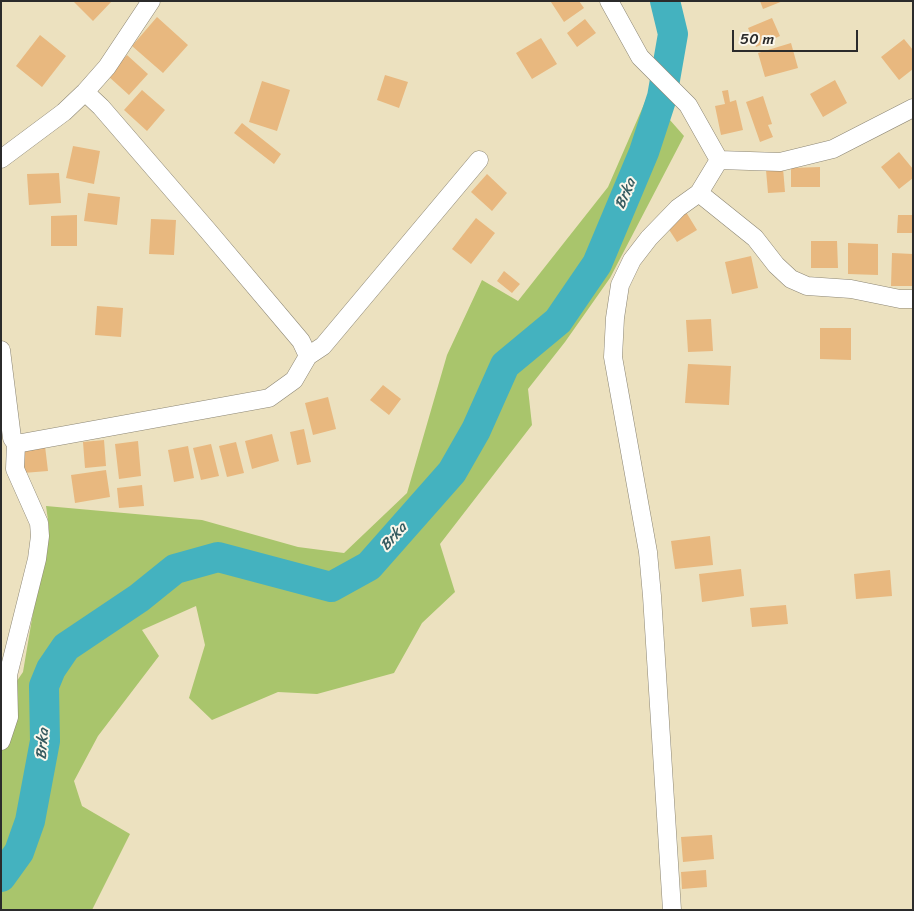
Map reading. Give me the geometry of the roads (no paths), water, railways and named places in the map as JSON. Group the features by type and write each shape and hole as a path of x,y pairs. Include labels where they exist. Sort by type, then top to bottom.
{"street":[{"path":"1,159 64,112 85,92 107,67 151,1"},
{"path":"609,1 640,57 688,105 719,160"},
{"path":"85,92 101,107 209,232 300,341 308,356"},
{"path":"719,160 780,162 834,149 913,108"},
{"path":"16,444 269,398 294,380 308,356 323,346 478,160"},
{"path":"672,910 648,552 614,357 615,318 620,285 632,260 678,208 698,193 719,160"},
{"path":"698,193 756,238 776,265 792,279 808,286 850,289 900,299 913,299"},
{"path":"1,350 12,438 16,444 15,469 39,522 40,536 37,559 8,675 9,717 1,741"}],"waterway":[{"name":"Brka","path":"1,877 19,852 30,821 45,741 44,686 51,669 66,647 139,598 175,569 218,557 331,587 369,566 452,472 476,430 505,365 558,321 597,264 644,152 662,97 673,34 665,1"}]}
